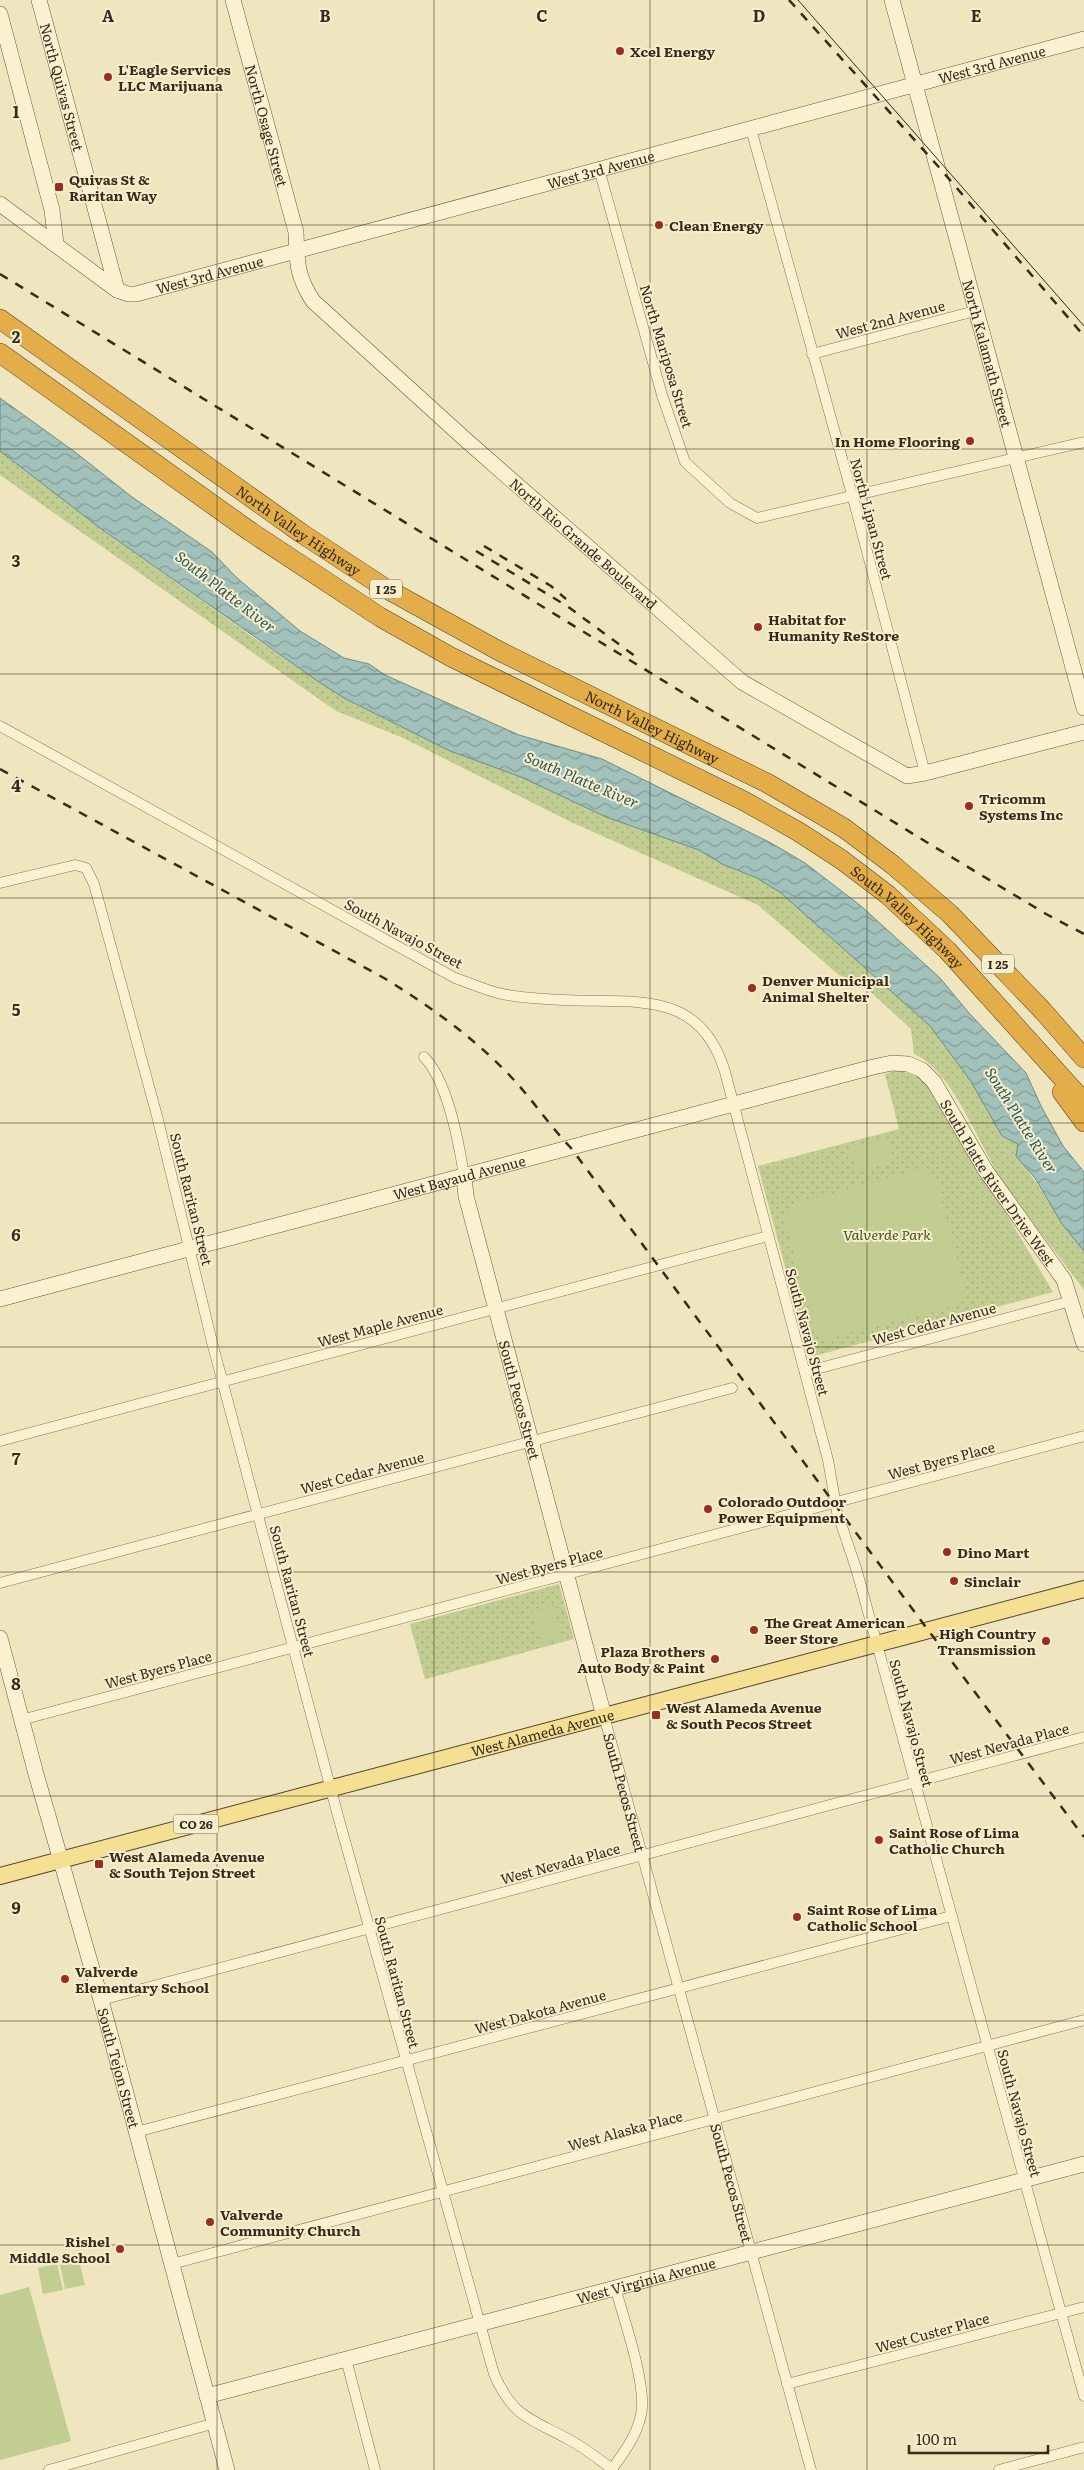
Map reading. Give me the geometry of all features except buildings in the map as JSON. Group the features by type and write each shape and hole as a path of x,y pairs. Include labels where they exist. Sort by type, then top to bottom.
{"highway":[{"name":"North Valley Highway","path":"0,319 293,528 392,592 501,652 700,749 806,804"},
{"name":"North Valley Highway","path":"3,355 251,532 380,617 451,657 776,819"},
{"name":"South Valley Highway","path":"806,804 860,839 926,892 973,938 1084,1058"},
{"name":"South Valley Highway","path":"776,819 831,852 888,895 947,950 1084,1102"},
{"path":"999,1007 1084,1122"},
{"path":"1067,1038 1084,1054"}],"main road":[{"name":"West Alameda Avenue","path":"0,1876 1084,1588"}],"street":[{"name":"North Quivas Street","path":"40,0 117,290"},
{"name":"North Osage Street","path":"233,0 296,232 296,251"},
{"name":"North Kalamath Street","path":"892,0 1084,708"},
{"path":"0,14 52,210 56,244"},
{"name":"West 3rd Avenue","path":"117,290 128,294 136,294 1084,39"},
{"name":"North Lipan Street","path":"751,129 925,773"},
{"name":"North Mariposa Street","path":"599,169 662,395 685,462 730,502 757,518 852,498"},
{"path":"0,204 117,290"},
{"name":"North Rio Grande Boulevard","path":"296,251 296,266 302,282 313,301 327,316 742,682 907,776 1084,732"},
{"name":"West 2nd Avenue","path":"812,354 976,311"},
{"path":"852,498 1084,442"},
{"name":"South Navajo Street","path":"0,726 455,978 501,994 565,1000 646,1002 675,1009 697,1026 712,1043 722,1065 733,1104 805,1372 831,1476 835,1503 876,1644 1084,2396"},
{"name":"South Raritan Street","path":"0,883 66,866 82,866 90,873 191,1249 222,1381 331,1788 478,2324 494,2374 509,2403 532,2422 569,2440 613,2470"},
{"name":"South Pecos Street","path":"424,1057 433,1066 442,1084 460,1154 466,1196 565,1575 811,2470"},
{"name":"West Bayaud Avenue","path":"0,1300 887,1063 902,1062 919,1068"},
{"name":"South Platte River Drive West","path":"919,1068 934,1082 986,1171 1064,1280 1084,1344"},
{"name":"West Maple Avenue","path":"0,1441 768,1236"},
{"name":"West Cedar Avenue","path":"805,1372 1071,1301"},
{"name":"West Cedar Avenue","path":"0,1583 732,1388"},
{"name":"West Byers Place","path":"21,1720 1084,1436"},
{"name":"South Tejon Street","path":"0,1638 21,1720 101,2000 227,2470"},
{"name":"West Nevada Place","path":"101,2000 1084,1737"},
{"name":"West Dakota Avenue","path":"136,2132 951,1916"},
{"name":"West Alaska Place","path":"172,2264 1084,2020"},
{"name":"West Virginia Avenue","path":"207,2396 1084,2164"},
{"path":"613,2470 630,2444 642,2408 636,2369 615,2287"},
{"name":"West Custer Place","path":"787,2384 1084,2307"},
{"path":"346,2360 376,2470"},
{"path":"49,2470 215,2424"},
{"path":"1000,2470 1084,2448"}],"green space":[{"path":"0,451 100,528 254,638 344,698 450,751 521,777 606,817 699,850 722,864 757,878 781,893 930,1026 970,1080 1002,1136 1019,1144 1017,1156 1082,1247 1084,1251 1084,1290 1004,1183 965,1111 941,1076 928,1063 914,1054 911,1029 863,985 839,975 758,905 573,823 401,737 336,711 0,475"},
{"name":"Valverde Park","path":"898,1070 921,1078 938,1100 1053,1292 814,1356 808,1352 758,1166 899,1129 885,1074"},
{"path":"887,1137 894,1161 856,1172 849,1147"},
{"path":"920,1169 936,1179 965,1289 957,1305 827,1339 815,1332 784,1219 794,1204"},
{"path":"559,1584 574,1639 425,1679 410,1624"},
{"path":"552,1606 561,1638 541,1643 532,1611"},
{"path":"79,2260 85,2285 65,2289 60,2264"},
{"path":"57,2264 63,2290 43,2294 38,2268"},
{"path":"29,2287 71,2441 0,2460 0,2295"}],"water":[{"name":"South Platte River","path":"0,398 75,452 132,497 212,552 237,578 300,631 344,658 369,664 385,675 519,735 602,759 771,843 805,863 861,906 940,978 969,1013 1026,1073 1041,1106 1063,1146 1084,1172 1084,1251 1062,1224 1035,1178 1016,1156 1018,1144 1002,1136 970,1080 930,1026 781,893 757,878 722,864 699,850 606,817 521,777 450,751 344,698 100,528 0,451"}],"tram line":[{"path":"798,0 1084,326"}],"railway":[{"path":"789,0 937,165 1084,336"},
{"path":"0,274 928,843 1046,914 1084,934"},
{"path":"484,546 551,586 566,599"},
{"path":"476,551 567,606 639,659"},
{"path":"0,769 384,978 419,1000 469,1037 499,1065 521,1088 571,1148 928,1630 1084,1837"}],"place":[{"name":"Xcel Energy","path":"620,51"},
{"name":"L'Eagle Services LLC Marijuana","path":"108,77"},
{"name":"Quivas St & Raritan Way","path":"59,187"},
{"name":"Clean Energy","path":"659,225"},
{"name":"In Home Flooring","path":"970,441"},
{"name":"Habitat for Humanity ReStore","path":"758,627"},
{"name":"Tricomm Systems Inc","path":"969,806"},
{"name":"Denver Municipal Animal Shelter","path":"752,988"},
{"name":"Colorado Outdoor Power Equipment","path":"708,1509"},
{"name":"Dino Mart","path":"947,1552"},
{"name":"Sinclair","path":"954,1581"},
{"name":"The Great American Beer Store","path":"754,1630"},
{"name":"High Country Transmission","path":"1046,1641"},
{"name":"Plaza Brothers Auto Body & Paint","path":"715,1659"},
{"name":"West Alameda Avenue & South Pecos Street","path":"656,1715"},
{"name":"Saint Rose of Lima Catholic Church","path":"879,1840"},
{"name":"West Alameda Avenue & South Tejon Street","path":"99,1864"},
{"name":"Saint Rose of Lima Catholic School","path":"797,1917"},
{"name":"Valverde Elementary School","path":"65,1979"},
{"name":"Valverde Community Church","path":"210,2222"},
{"name":"Rishel Middle School","path":"120,2249"}]}
